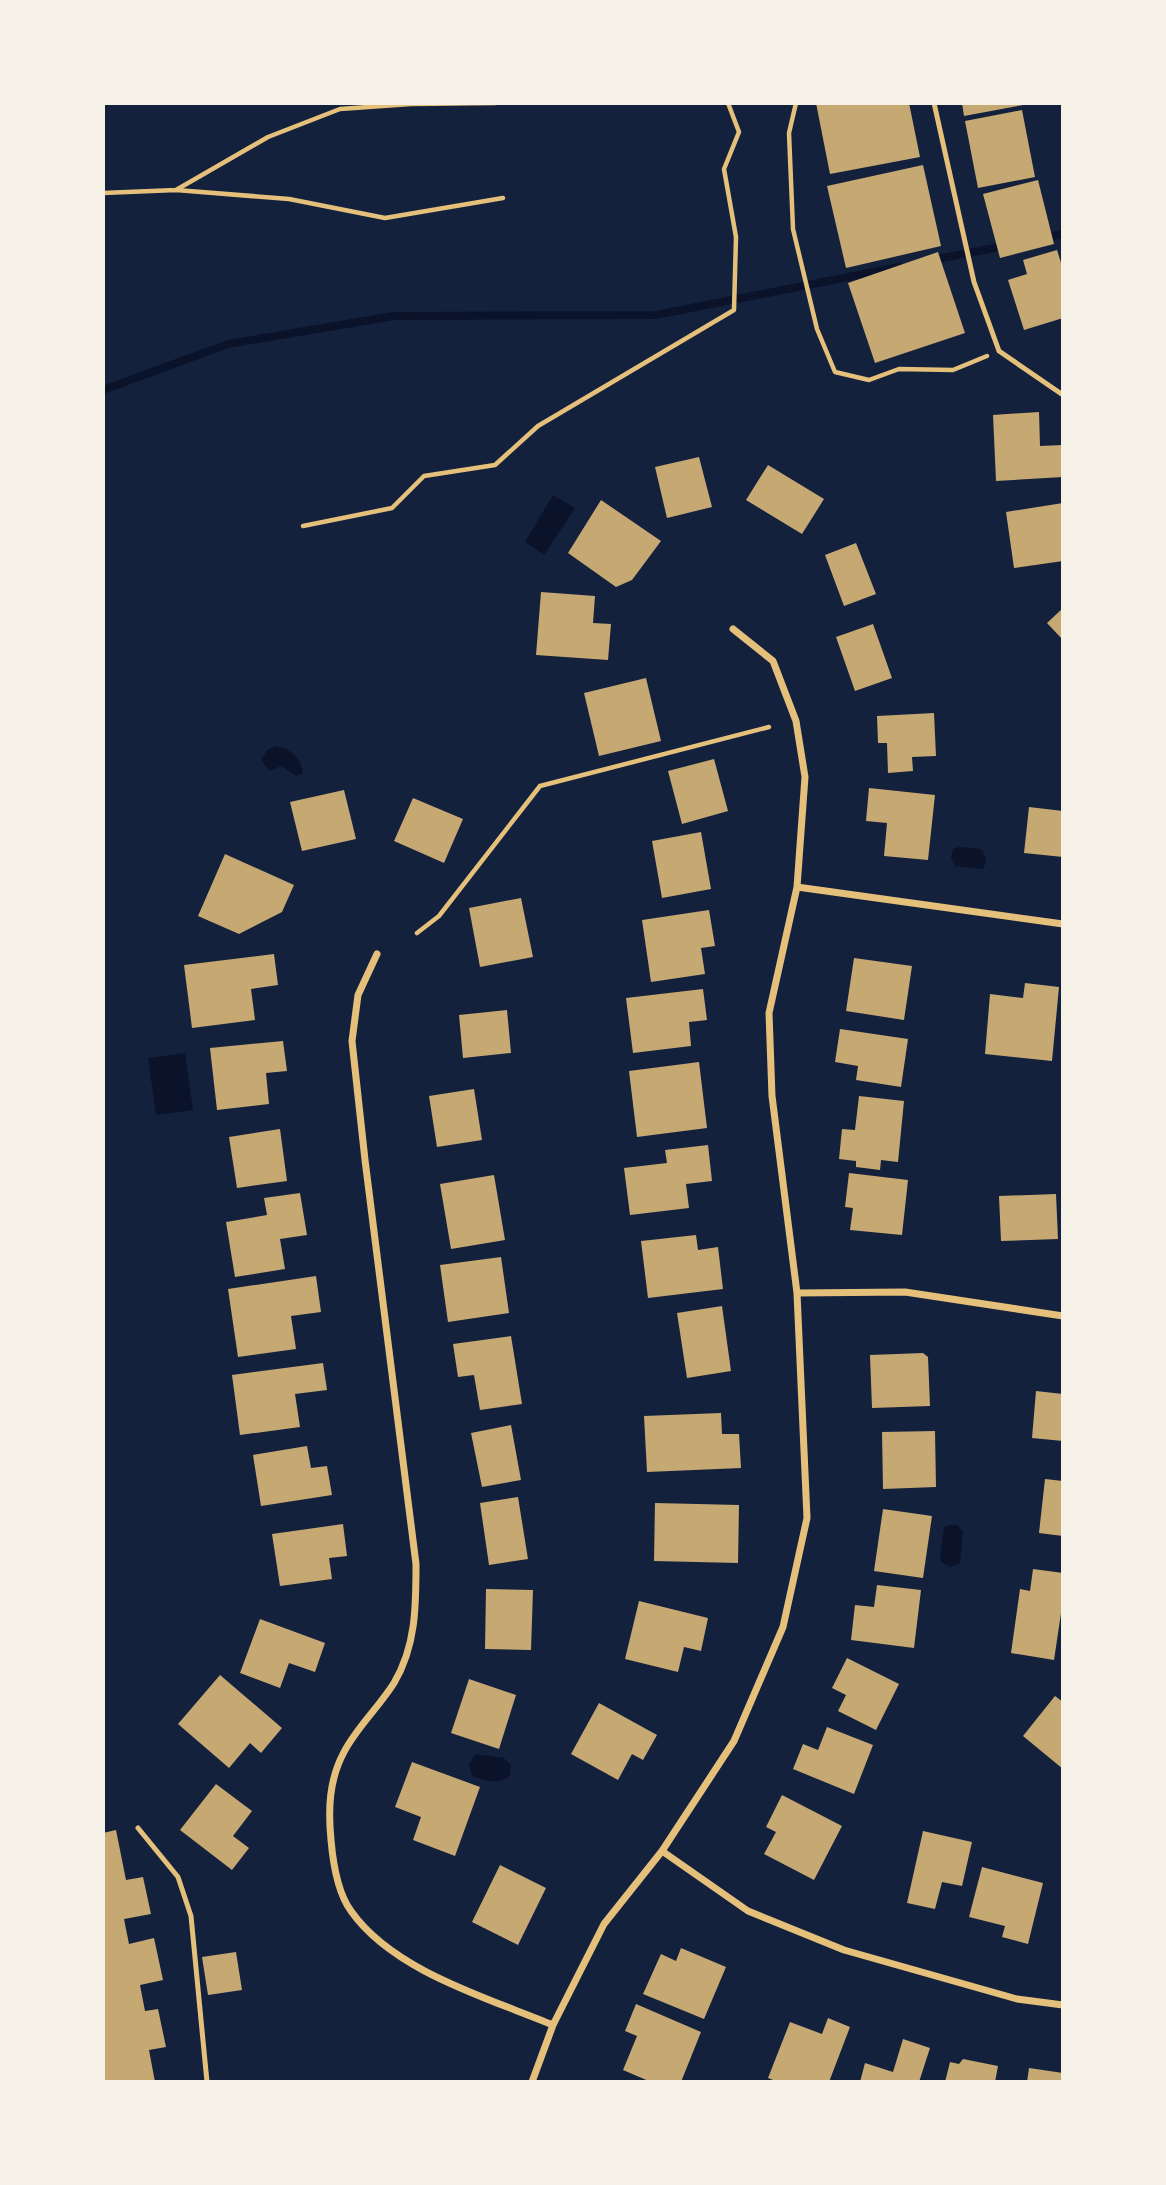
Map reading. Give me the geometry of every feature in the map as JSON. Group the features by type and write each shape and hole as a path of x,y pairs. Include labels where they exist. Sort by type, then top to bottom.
{"street":[{"path":"532,2082 553,2025 604,1924 662,1851 734,1741 783,1628 807,1518 797,1293 772,1096 769,1013 797,887 804,777 796,721 773,661 733,629"},
{"path":"797,887 1063,924"},
{"path":"377,954 358,995 352,1041 416,1564 416,1606 410,1648 405,1660 394,1683 344,1751 330,1786 329,1821 334,1868 350,1910 381,1943 420,1969 553,2025"},
{"path":"797,1293 905,1292 1063,1316"},
{"path":"662,1851 748,1911 844,1950 1017,1999 1063,2005"}],"lane":[{"path":"934,103 974,282 999,351 1063,395"},
{"path":"138,1828 178,1877 191,1916 207,2082"}],"path":[{"path":"176,190 268,137 340,109 411,104 496,103"},
{"path":"303,526 392,508 424,476 495,465 538,426 734,310 736,237 724,169 739,132 728,103"},
{"path":"796,103 789,133 793,229 817,329 835,372 869,380 899,369 953,370 999,351"},
{"path":"103,193 176,190 289,200 385,218 503,198"},
{"path":"417,933 439,916 540,786 769,727"}],"water":[{"path":"553,495 575,508 544,555 525,542"},
{"path":"276,746 294,755 303,773 296,776 281,766 269,771 261,760 267,750"},
{"path":"953,849 981,849 986,859 983,869 955,866 951,857"},
{"path":"185,1053 193,1110 156,1115 148,1058"},
{"path":"957,1525 963,1531 960,1563 950,1567 941,1562 940,1558 944,1527"},
{"path":"476,1754 504,1758 511,1765 510,1776 487,1781 472,1776 469,1764"}],"building":[{"path":"816,103 909,103 920,157 830,174"},
{"path":"962,103 1023,103 1023,105 964,116"},
{"path":"1022,110 1035,177 978,188 965,121"},
{"path":"923,165 941,246 846,268 827,186"},
{"path":"1038,180 1054,244 1000,258 983,194"},
{"path":"1057,250 1063,269 1063,318 1024,330 1008,280 1027,274 1023,260"},
{"path":"938,252 965,333 875,363 848,283"},
{"path":"1039,412 1040,446 1063,445 1063,477 996,481 993,415"},
{"path":"699,457 712,507 667,518 655,467"},
{"path":"768,465 824,499 802,534 746,500"},
{"path":"601,500 661,541 632,580 616,587 568,553"},
{"path":"1063,503 1063,561 1014,568 1006,512"},
{"path":"856,543 876,594 844,606 825,555"},
{"path":"541,592 595,596 593,623 611,624 608,660 536,655"},
{"path":"1063,608 1063,640 1047,623"},
{"path":"873,624 892,678 855,691 836,637"},
{"path":"646,678 661,741 599,756 584,693"},
{"path":"934,713 936,756 912,757 913,771 888,773 887,743 878,743 877,716"},
{"path":"714,759 728,811 682,824 668,771"},
{"path":"869,788 935,795 928,860 884,856 887,823 866,821"},
{"path":"344,790 356,839 302,851 290,802"},
{"path":"413,798 463,819 444,863 394,841"},
{"path":"1029,807 1063,811 1063,857 1024,853"},
{"path":"701,832 711,889 662,898 652,841"},
{"path":"225,854 294,885 282,912 239,934 198,916"},
{"path":"521,898 533,957 480,967 469,908"},
{"path":"709,910 715,946 701,948 705,974 651,982 642,920"},
{"path":"274,954 278,985 251,989 255,1020 192,1028 184,965"},
{"path":"854,958 912,966 904,1020 846,1011"},
{"path":"1025,983 1059,987 1052,1061 985,1054 990,994 1023,998"},
{"path":"703,989 707,1020 689,1022 691,1046 633,1053 626,998"},
{"path":"507,1010 511,1053 463,1058 459,1015"},
{"path":"840,1029 908,1039 901,1087 856,1080 858,1066 835,1062"},
{"path":"283,1041 287,1071 266,1073 269,1104 217,1110 210,1048"},
{"path":"699,1062 707,1128 637,1137 629,1071"},
{"path":"474,1089 482,1140 437,1147 429,1096"},
{"path":"859,1096 904,1101 898,1162 881,1160 880,1170 856,1167 856,1161 839,1159 842,1129 855,1130"},
{"path":"280,1129 287,1181 237,1188 229,1137"},
{"path":"708,1145 712,1181 686,1184 689,1208 630,1215 624,1168 667,1163 665,1150"},
{"path":"849,1173 908,1180 902,1235 850,1230 853,1208 845,1207"},
{"path":"494,1175 505,1240 451,1249 440,1184"},
{"path":"300,1193 307,1235 280,1239 285,1269 235,1277 226,1222 267,1215 264,1198"},
{"path":"1056,1194 1058,1239 1001,1241 999,1196"},
{"path":"696,1235 698,1250 718,1247 723,1289 648,1298 641,1241"},
{"path":"501,1257 509,1313 448,1322 440,1265"},
{"path":"316,1276 321,1312 291,1316 296,1349 238,1357 228,1289"},
{"path":"722,1306 731,1371 687,1378 677,1313"},
{"path":"511,1336 522,1404 480,1410 474,1375 458,1377 453,1344"},
{"path":"923,1353 928,1357 930,1406 872,1408 870,1355"},
{"path":"323,1363 327,1390 295,1394 300,1427 240,1435 232,1375"},
{"path":"1036,1391 1063,1394 1063,1441 1032,1438"},
{"path":"721,1413 722,1434 739,1434 741,1468 647,1472 644,1416"},
{"path":"511,1425 521,1480 482,1487 471,1433"},
{"path":"935,1431 936,1487 883,1489 882,1432"},
{"path":"307,1446 311,1468 327,1466 332,1495 261,1506 253,1455"},
{"path":"1045,1479 1063,1481 1063,1536 1039,1533"},
{"path":"518,1497 528,1559 489,1565 480,1503"},
{"path":"655,1503 739,1505 738,1563 654,1561"},
{"path":"883,1509 932,1516 923,1578 874,1571"},
{"path":"343,1524 347,1556 329,1558 332,1579 280,1586 272,1534"},
{"path":"1033,1569 1063,1573 1063,1600 1054,1660 1011,1653 1020,1589 1030,1591"},
{"path":"877,1585 921,1590 914,1648 851,1640 855,1605 874,1607"},
{"path":"486,1589 533,1590 531,1650 485,1649"},
{"path":"639,1601 708,1618 701,1651 684,1647 678,1672 625,1659"},
{"path":"260,1619 325,1643 315,1672 289,1663 280,1688 240,1673"},
{"path":"847,1658 899,1684 876,1730 838,1711 846,1695 832,1688"},
{"path":"220,1675 282,1728 261,1753 250,1743 229,1768 178,1724"},
{"path":"469,1679 516,1695 499,1749 451,1733"},
{"path":"1055,1696 1063,1702 1063,1769 1023,1736"},
{"path":"599,1703 657,1735 643,1760 632,1754 618,1780 571,1754"},
{"path":"827,1727 873,1745 854,1794 793,1769 803,1744 818,1750"},
{"path":"412,1762 480,1787 455,1856 413,1840 421,1817 395,1807"},
{"path":"216,1784 252,1811 233,1836 249,1848 232,1870 180,1830"},
{"path":"782,1795 842,1826 814,1880 764,1854 776,1832 766,1827"},
{"path":"116,1830 126,1880 143,1877 151,1914 124,1919 129,1944 154,1938 163,1980 140,1985 145,2011 158,2009 166,2047 149,2050 155,2082 103,2082 103,1833"},
{"path":"923,1831 972,1842 962,1886 942,1882 935,1909 907,1903"},
{"path":"500,1865 546,1888 518,1945 472,1922"},
{"path":"982,1867 1043,1883 1028,1944 1002,1937 1005,1926 969,1917"},
{"path":"681,1948 726,1967 704,2019 643,1994 661,1954 676,1961"},
{"path":"236,1952 242,1990 208,1995 202,1957"},
{"path":"636,2004 701,2032 681,2082 651,2082 623,2070 637,2036 625,2031"},
{"path":"828,2018 850,2027 829,2082 778,2082 768,2078 790,2022 822,2034"},
{"path":"903,2039 930,2048 919,2082 860,2082 865,2063 893,2072"},
{"path":"963,2059 998,2066 995,2082 945,2082 950,2062 959,2064"},
{"path":"1029,2068 1063,2073 1062,2082 1027,2082"}],"waterway":[{"path":"1042,238 1063,234"},
{"path":"932,260 1005,246"},
{"path":"103,390 228,344 394,316 656,315 899,267"}]}
